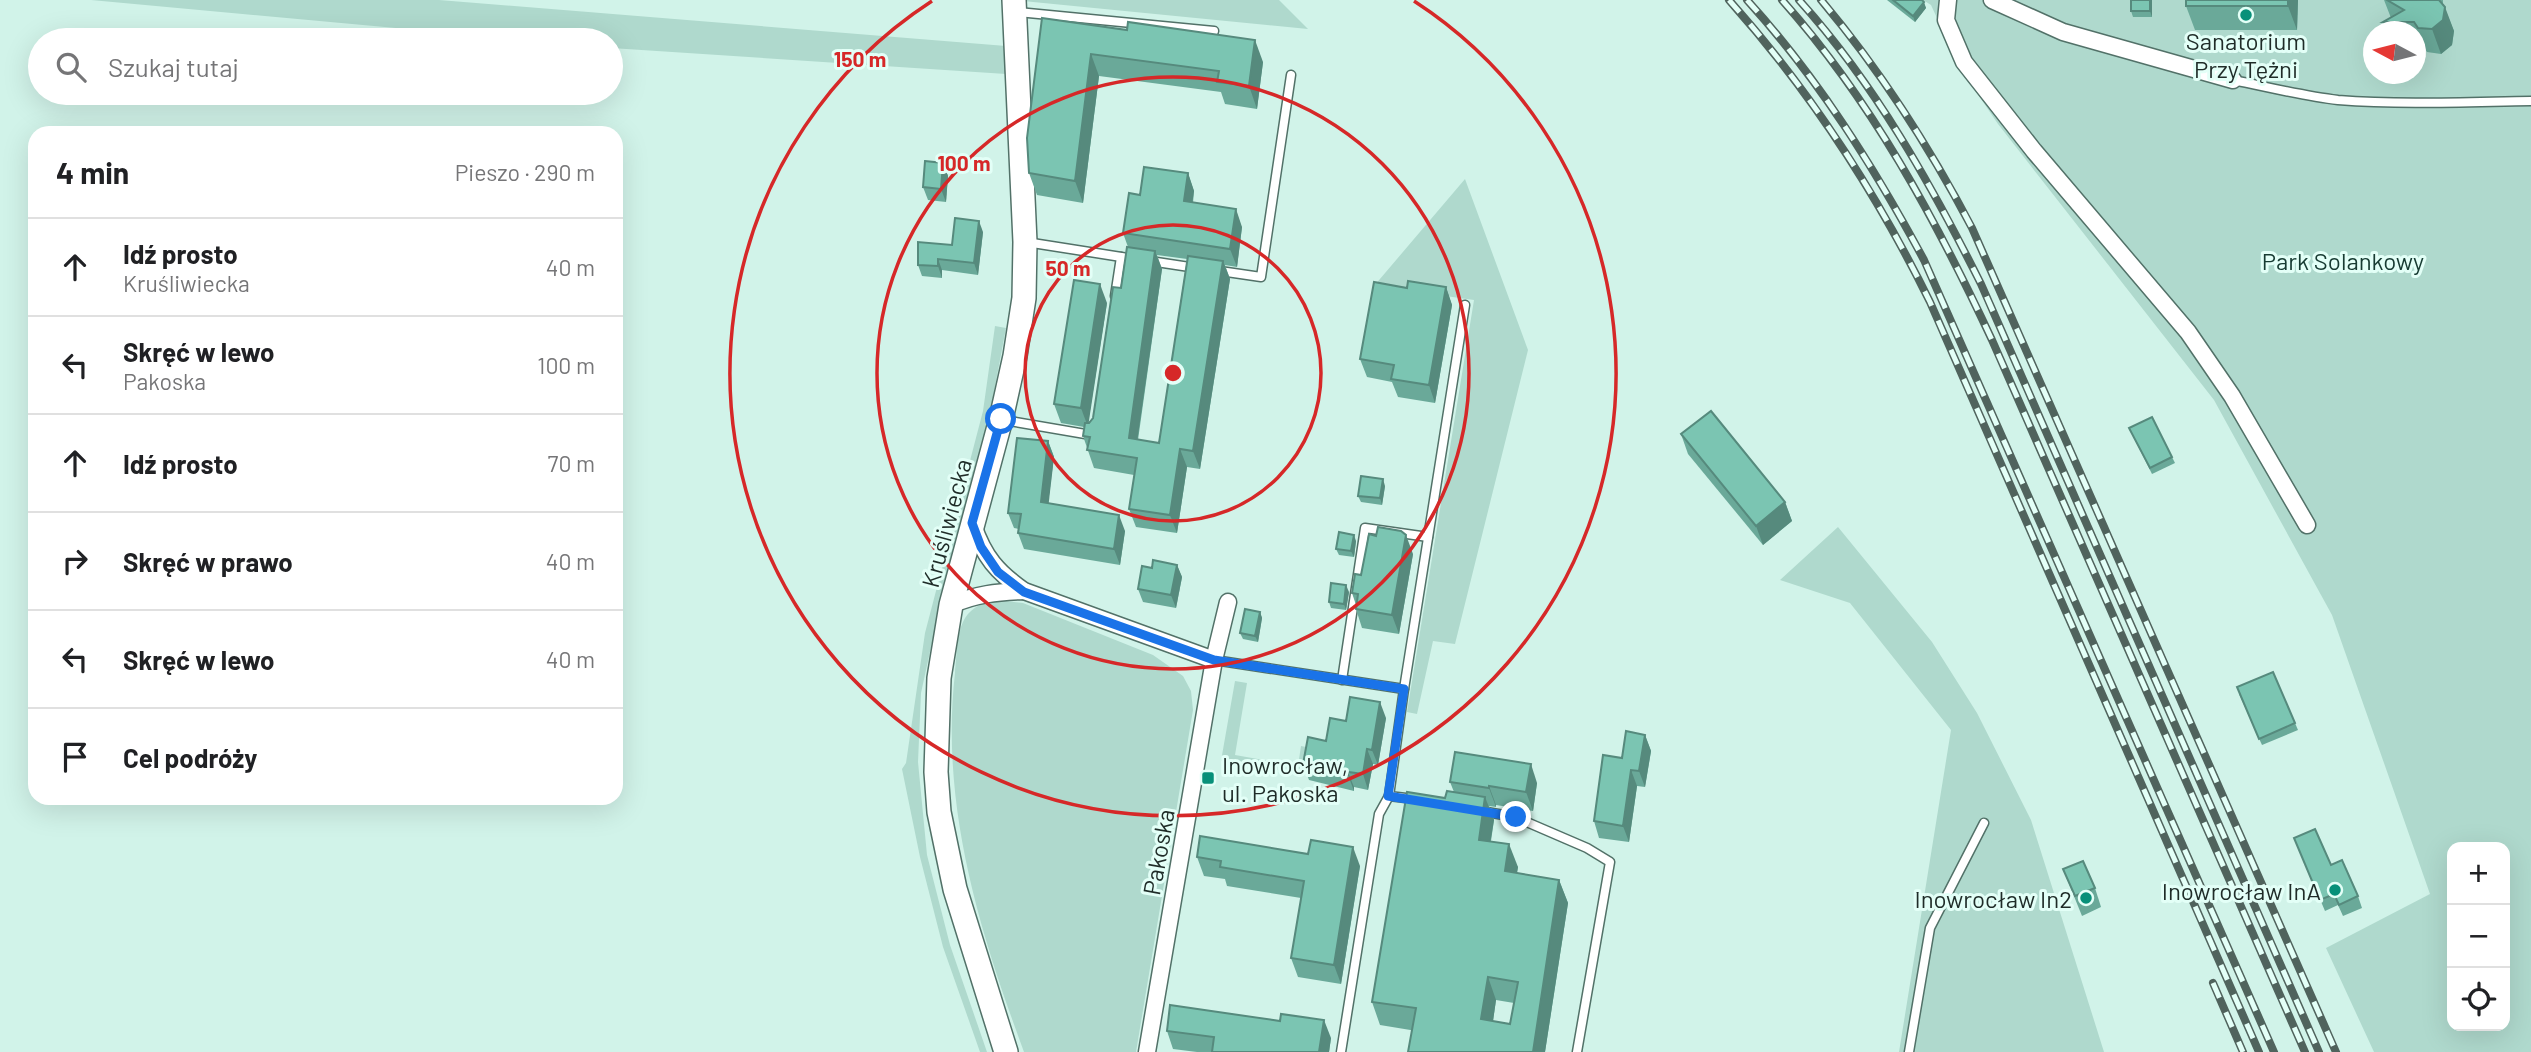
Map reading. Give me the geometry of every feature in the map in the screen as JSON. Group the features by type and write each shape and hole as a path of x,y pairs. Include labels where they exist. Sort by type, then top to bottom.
{"main road":[{"name":"Kruśliwiecka","path":"1006,1052 955,889 939,812 936,772 939,678 951,605 1001,419 1024,298 1025,242 1015,6"}],"street":[{"path":"1948,0 1946,20 1964,62 2034,151 2192,330 2311,523"},
{"path":"1992,0 2063,32 2233,80"},
{"path":"972,523 981,547 998,572 1024,592 1214,660"},
{"path":"951,605 992,592 1024,592"},
{"name":"Pakoska","path":"1147,1052 1214,660 1228,602"}],"lane":[{"path":"1015,6 1214,31"},
{"path":"1025,242 1261,277 1291,75"},
{"path":"2233,80 2338,100 2421,103 2531,101"},
{"path":"1112,312 1121,257"},
{"path":"1340,1052 1379,814 1388,796 1465,305"},
{"path":"1001,419 1093,435 1095,421"},
{"path":"1342,680 1365,528 1428,537"},
{"path":"1214,660 1404,689"},
{"path":"1388,796 1425,802"},
{"path":"1477,810 1516,817 1587,848 1610,862 1577,1052"},
{"path":"1909,1052 1930,928 1984,823"}],"green space":[{"path":"91,0 439,0 1006,46 1006,74 623,49 623,28 396,28"},
{"path":"1279,0 1308,29 1023,1"},
{"name":"Park Solankowy","path":"1923,0 2531,0 2531,1052 2374,1052 2326,948 2430,894 2332,615 2214,400 1998,124 1960,68 1931,5"},
{"path":"1465,179 1528,350 1455,644 1433,641 1417,714 1407,712 1474,300 1374,286"},
{"path":"995,326 1006,328 990,413 948,569 921,693 918,762 927,855 950,945 987,1052 980,1052 943,947 920,857 902,769 906,763 925,633 983,411"},
{"path":"1838,527 1932,642 1977,713 2031,820 2104,1052 1899,1052 1951,730 1850,603 1780,580"},
{"path":"998,600 1023,603 1153,655 1183,676 1191,691 1193,710 1136,1052 1024,1052 992,960 978,913 958,818 952,722 957,647 962,625 974,609 984,603"},
{"path":"1235,681 1247,683 1235,755 1298,766 1301,746 1311,748 1306,775 1221,761"}],"building":[{"path":"1893,0 1922,0 1924,2 1913,16"},
{"path":"2131,0 2150,0 2150,11 2131,11"},
{"path":"2186,0 2288,0 2288,6 2186,6"},
{"path":"2387,0 2439,0 2445,7 2443,20 2432,29 2426,29 2426,21 2385,21 2404,10"},
{"path":"1042,18 1127,30 1128,22 1255,40 1249,86 1217,82 1219,71 1091,54 1075,181 1029,173 1027,138"},
{"path":"925,161 943,163 941,189 923,187"},
{"path":"1144,167 1188,173 1184,201 1236,209 1230,249 1123,233 1129,193 1140,195"},
{"path":"955,218 979,221 974,263 938,259 938,266 918,265 918,242 952,245"},
{"path":"1127,247 1155,251 1129,438 1159,443 1188,256 1223,261 1193,451 1180,449 1170,515 1129,509 1137,458 1087,450 1090,437 1083,436 1085,423 1089,423 1093,418 1113,287 1121,288"},
{"path":"1074,280 1100,284 1081,408 1054,404"},
{"path":"1408,281 1446,287 1429,385 1391,379 1394,365 1360,359 1374,282 1407,288"},
{"path":"1711,411 1785,502 1756,526 1681,434"},
{"path":"2152,417 2172,457 2150,468 2129,428"},
{"path":"1017,438 1048,441 1041,502 1119,515 1114,549 1018,533 1021,514 1008,513"},
{"path":"1361,476 1383,479 1380,498 1358,496"},
{"path":"1378,527 1401,531 1406,535 1392,615 1356,609 1358,594 1352,593 1355,574 1361,575 1369,534 1376,536"},
{"path":"1339,532 1354,535 1351,551 1336,549"},
{"path":"1153,560 1177,565 1171,595 1138,589 1142,566 1152,568"},
{"path":"1331,583 1346,585 1344,604 1329,602"},
{"path":"1245,609 1260,612 1255,636 1240,633"},
{"path":"2273,672 2295,723 2259,739 2237,687"},
{"path":"1350,697 1380,702 1372,750 1367,749 1363,774 1348,772 1348,775 1303,764 1308,737 1326,741 1330,718 1346,721"},
{"path":"1626,731 1645,735 1639,771 1631,770 1623,826 1594,821 1603,755 1622,758"},
{"path":"1455,752 1531,764 1526,792 1450,782"},
{"path":"1447,791 1485,797 1479,840 1509,844 1505,871 1559,880 1533,1052 1408,1052 1416,1008 1372,1002 1407,792 1445,798","holes":["1488,977 1518,982 1510,1024 1481,1019"]},
{"path":"2315,829 2331,865 2342,860 2358,896 2339,905 2334,894 2320,900 2294,838"},
{"path":"1200,836 1308,854 1311,840 1353,847 1334,965 1291,958 1304,881 1220,867 1221,861 1197,857"},
{"path":"2083,861 2095,888 2075,896 2063,869"},
{"path":"1170,1005 1280,1021 1281,1014 1324,1020 1319,1052 1212,1052 1214,1037 1167,1031"}],"railway":[{"path":"1729,0 1787,71 1840,144 1887,221 1930,302 2259,1052"},
{"path":"1747,0 1798,60 1843,124 1924,260 2274,1052"},
{"path":"1782,0 1815,39 1873,120 1948,250 1992,340 2305,1052"},
{"path":"1799,0 1827,32 1877,100 1942,209 1981,284 2319,1052"},
{"path":"1821,0 1902,110 1939,168 1972,228 2336,1052"},
{"path":"2213,983 2243,1052"}],"place":[{"name":"Sanatorium Przy Tężni","path":"2246,15"},
{"name":"Inowrocław, ul. Pakoska","path":"1208,778"},
{"name":"Inowrocław InA","path":"2335,890"},
{"name":"Inowrocław In2","path":"2086,898"}],"route":[{"path":"1001,419 972,523 981,547 998,572 1007,580 1024,592 1214,660 1404,689 1388,796 1516,817"}]}
